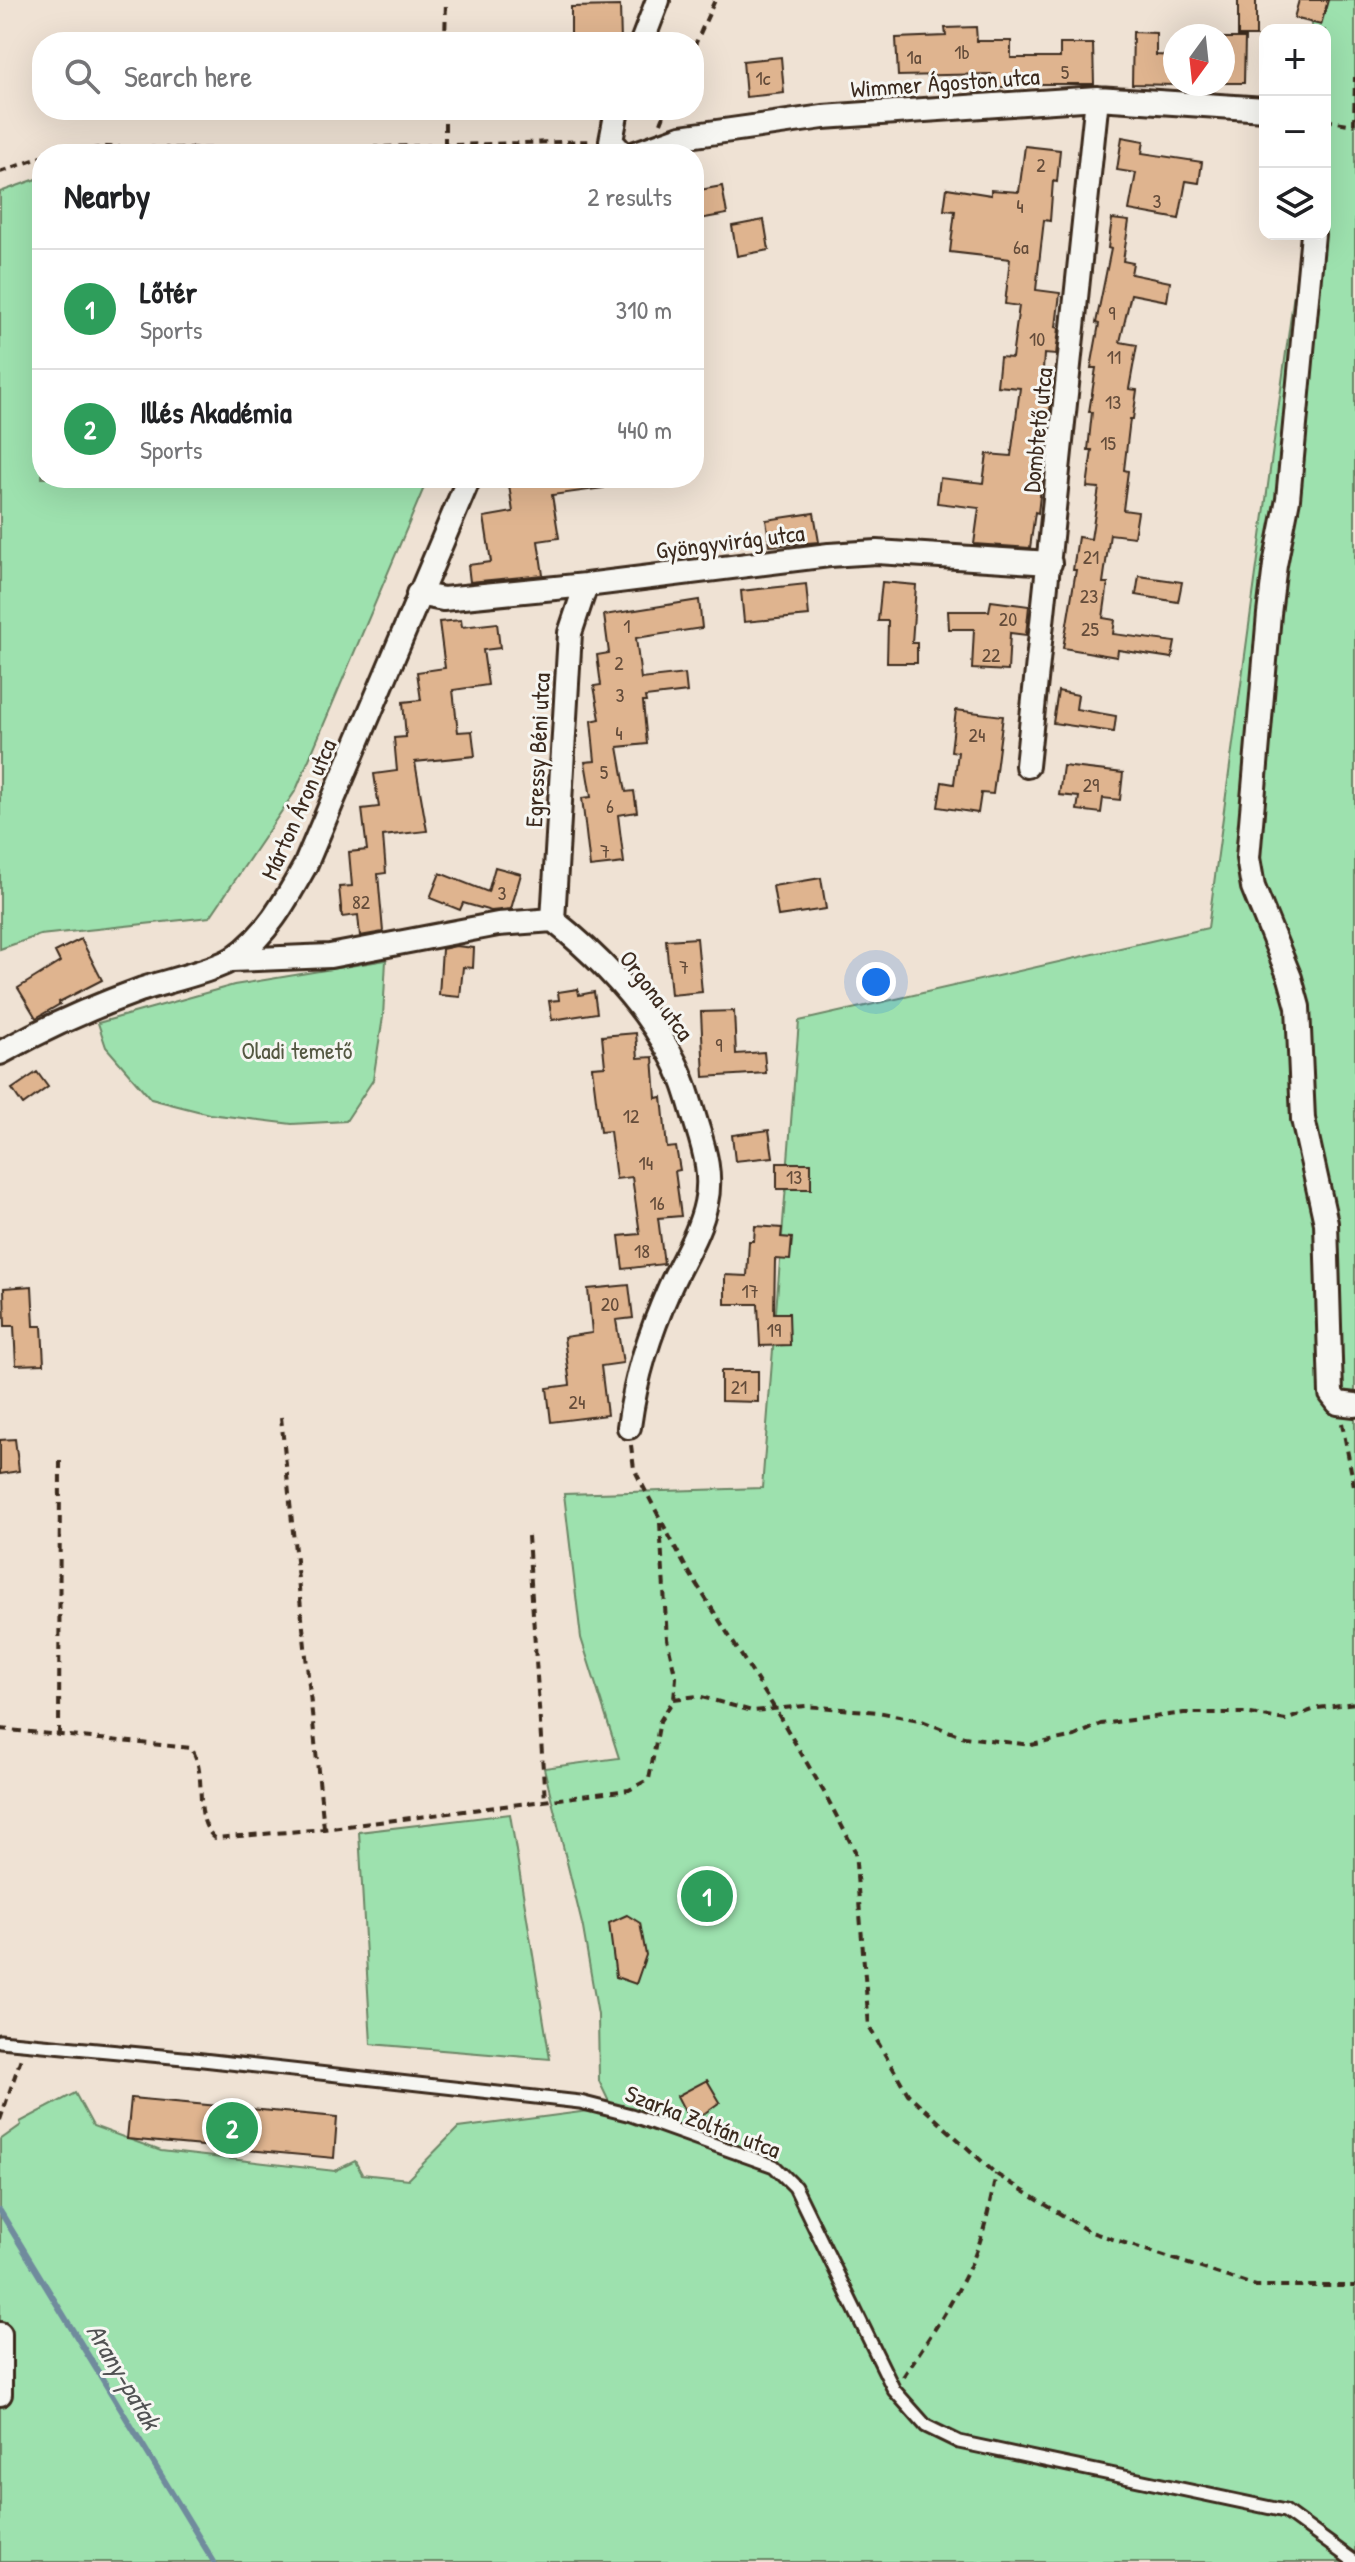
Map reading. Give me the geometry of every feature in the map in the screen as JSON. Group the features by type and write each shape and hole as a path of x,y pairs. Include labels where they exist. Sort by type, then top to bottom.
{"street":[{"path":"646,32 658,0"},
{"name":"Wimmer Ágoston utca","path":"661,144 681,137 823,117 1097,98 1259,109"},
{"name":"Dombtető utca","path":"1027,766 1097,98"},
{"path":"617,120 617,144"},
{"path":"1312,240 1288,499 1269,614 1248,858 1253,887 1290,978 1298,1007 1303,1119 1326,1223 1331,1394 1346,1404"},
{"name":"Márton Áron utca","path":"0,1053 75,1015 231,960 258,937 274,918 305,866 465,488"},
{"name":"Gyöngyvirág utca","path":"418,594 443,599 877,552 1050,563"},
{"name":"Egressy Béni utca","path":"553,920 570,633 586,585"},
{"path":"231,960 330,956 498,924 553,920"},
{"name":"Orgona utca","path":"553,920 588,948 634,1001 673,1057 705,1149 709,1176 706,1203 644,1350 634,1385 629,1427"},
{"path":"0,2334 0,2394"}],"lane":[{"name":"Szarka Zoltán utca","path":"0,2041 225,2062 580,2102 631,2115 774,2166 795,2187 894,2390 926,2426 959,2442 1285,2511 1355,2562"}],"path":[{"path":"445,32 446,0"},
{"path":"701,32 715,0"},
{"path":"1331,121 1354,124 1355,77"},
{"path":"445,120 445,144"},
{"path":"0,172 32,161"},
{"path":"1346,1404 1355,1491"},
{"path":"281,1417 324,1829"},
{"path":"629,1427 634,1469 684,1564 775,1709 855,1851 869,2027 908,2094 996,2174 1088,2231 1256,2286 1355,2286"},
{"path":"59,1735 60,1461"},
{"path":"0,1729 191,1748 199,1760 204,1821 207,1832 215,1838 324,1829 629,1790 649,1779 660,1721 674,1699 676,1678 667,1639 660,1518"},
{"path":"528,1536 545,1801"},
{"path":"674,1699 698,1696 752,1711 806,1706 878,1712 919,1720 964,1737 1031,1745 1075,1736 1101,1724 1184,1713 1245,1713 1286,1720 1318,1708 1355,1703"},
{"path":"0,2120 25,2045"},
{"path":"894,2390 940,2321 972,2263 987,2219 996,2174"}],"green space":[{"path":"1312,0 1355,0 1355,2562 0,2562 0,2140 21,2125 20,2122 75,2093 93,2126 161,2151 335,2171 355,2161 362,2174 408,2179 458,2128 612,2108 599,2081 598,2015 583,1928 544,1768 619,1758 581,1638 564,1494 762,1488 799,1021 1208,928 1301,240 1331,240 1331,24 1312,24"},
{"path":"32,181 32,488 424,488 296,790 210,917 40,935 0,949 0,192"},
{"name":"Oladi temető","path":"386,960 383,1017 373,1080 346,1121 292,1124 209,1114 151,1099 106,1047 98,1023 234,985"},
{"path":"510,1814 550,2059 371,2044 359,1832"}],"building":[{"path":"1238,0 1256,0 1256,36 1238,36"},
{"path":"1299,0 1328,0 1321,24 1294,18"},
{"path":"620,6 621,32 571,32 571,7"},
{"path":"976,27 977,41 1011,41 1011,58 1060,58 1060,44 1093,44 1094,84 1011,84 1011,87 991,87 991,74 898,76 896,38 946,36 945,28"},
{"path":"1133,32 1156,33 1156,55 1163,55 1163,85 1132,84"},
{"path":"1235,38 1245,38 1244,83 1235,83"},
{"path":"781,57 784,93 746,97 743,61"},
{"path":"1122,137 1144,141 1142,153 1202,162 1199,183 1186,181 1179,219 1129,210 1136,173 1117,170"},
{"path":"1025,146 1060,150 1057,182 1053,181 1050,221 1044,220 1036,290 1060,293 1056,355 1044,354 1041,401 1051,402 1038,513 1035,512 1030,548 974,544 979,508 937,503 940,478 983,483 987,454 1011,456 1020,388 997,386 1000,357 1012,358 1019,306 1005,304 1010,259 950,252 955,211 944,210 947,188 991,195 991,190 1019,192"},
{"path":"722,186 727,214 704,218 704,189"},
{"path":"1112,219 1129,221 1123,261 1133,263 1131,274 1170,282 1167,301 1131,294 1120,342 1137,345 1129,389 1137,390 1124,470 1128,471 1123,510 1138,512 1134,537 1110,534 1103,583 1108,583 1103,618 1115,620 1113,634 1175,642 1172,658 1118,650 1117,657 1063,648 1076,570 1073,570 1078,537 1091,539 1099,488 1087,487 1092,450 1088,450 1092,412 1089,412 1096,368 1091,368 1099,324 1096,323 1111,249 1108,248"},
{"path":"764,220 769,250 737,256 732,226"},
{"path":"509,488 604,488 552,495 559,538 538,541 543,575 470,582 468,565 491,562 484,517 513,512"},
{"path":"814,513 819,542 770,546 766,520"},
{"path":"1139,576 1182,582 1178,602 1136,595"},
{"path":"882,582 916,585 912,643 917,643 917,663 887,663 888,621 878,621"},
{"path":"806,584 809,616 744,622 741,591"},
{"path":"699,600 702,628 636,638 641,679 685,674 687,692 645,697 647,744 618,747 626,792 634,791 637,812 618,815 624,863 590,867 582,798 591,797 585,762 595,761 591,721 600,719 594,686 601,685 597,655 609,653 604,615"},
{"path":"991,601 1029,606 1026,635 1010,633 1008,671 972,669 974,629 949,629 948,611 989,611"},
{"path":"461,620 462,627 497,623 500,648 483,650 488,685 453,690 458,732 472,731 475,756 415,762 427,831 383,836 386,873 378,874 383,932 360,936 358,915 342,917 339,887 352,886 349,852 367,850 362,809 379,807 374,774 397,771 394,738 406,737 403,702 421,700 417,672 445,668 439,622"},
{"path":"1058,691 1078,695 1076,709 1116,716 1114,732 1053,723"},
{"path":"956,710 1003,716 993,794 981,793 978,813 938,807 942,782 954,784 958,752 951,751"},
{"path":"1063,766 1123,773 1120,800 1103,798 1101,813 1077,810 1079,797 1059,795"},
{"path":"495,867 521,874 511,909 491,911 463,903 460,910 430,898 440,873 488,892"},
{"path":"821,878 826,909 778,916 773,886"},
{"path":"697,938 702,992 671,995 666,940"},
{"path":"81,939 102,980 36,1018 18,988 60,962 55,952"},
{"path":"456,946 474,948 473,968 463,967 460,997 439,995 442,949"},
{"path":"578,989 579,995 594,992 597,1013 552,1020 549,1001 559,1000 558,992"},
{"path":"734,1011 736,1054 764,1052 766,1073 704,1077 701,1012"},
{"path":"636,1033 638,1058 653,1057 656,1098 662,1097 667,1148 676,1147 680,1170 675,1171 681,1216 658,1218 664,1264 623,1269 619,1236 640,1234 632,1177 616,1179 610,1131 600,1132 592,1067 605,1066 602,1036"},
{"path":"37,1072 48,1087 23,1105 12,1089"},
{"path":"769,1130 773,1157 735,1161 732,1135"},
{"path":"777,1163 811,1163 811,1189 777,1189"},
{"path":"755,1226 782,1228 781,1237 792,1238 790,1260 775,1259 774,1313 789,1313 790,1345 760,1346 758,1304 725,1304 725,1275 747,1276 749,1241 754,1241"},
{"path":"629,1285 633,1318 616,1320 623,1363 601,1366 607,1415 551,1422 547,1388 570,1385 564,1337 592,1333 588,1289"},
{"path":"32,1286 34,1326 42,1326 44,1364 16,1365 14,1326 5,1326 4,1288"},
{"path":"721,1371 758,1371 758,1402 721,1401"},
{"path":"15,1439 19,1471 0,1474 0,1440"},
{"path":"627,1915 640,1923 646,1955 636,1984 616,1977 609,1923"},
{"path":"707,2080 720,2102 691,2123 677,2096"},
{"path":"131,2098 337,2117 334,2158 127,2139"}],"waterway":[{"name":"Arany-patak","path":"0,2211 214,2562"}],"place":[{"name":"Lőtér","path":"707,1896"},
{"name":"Illés Akadémia","path":"232,2128"}]}
